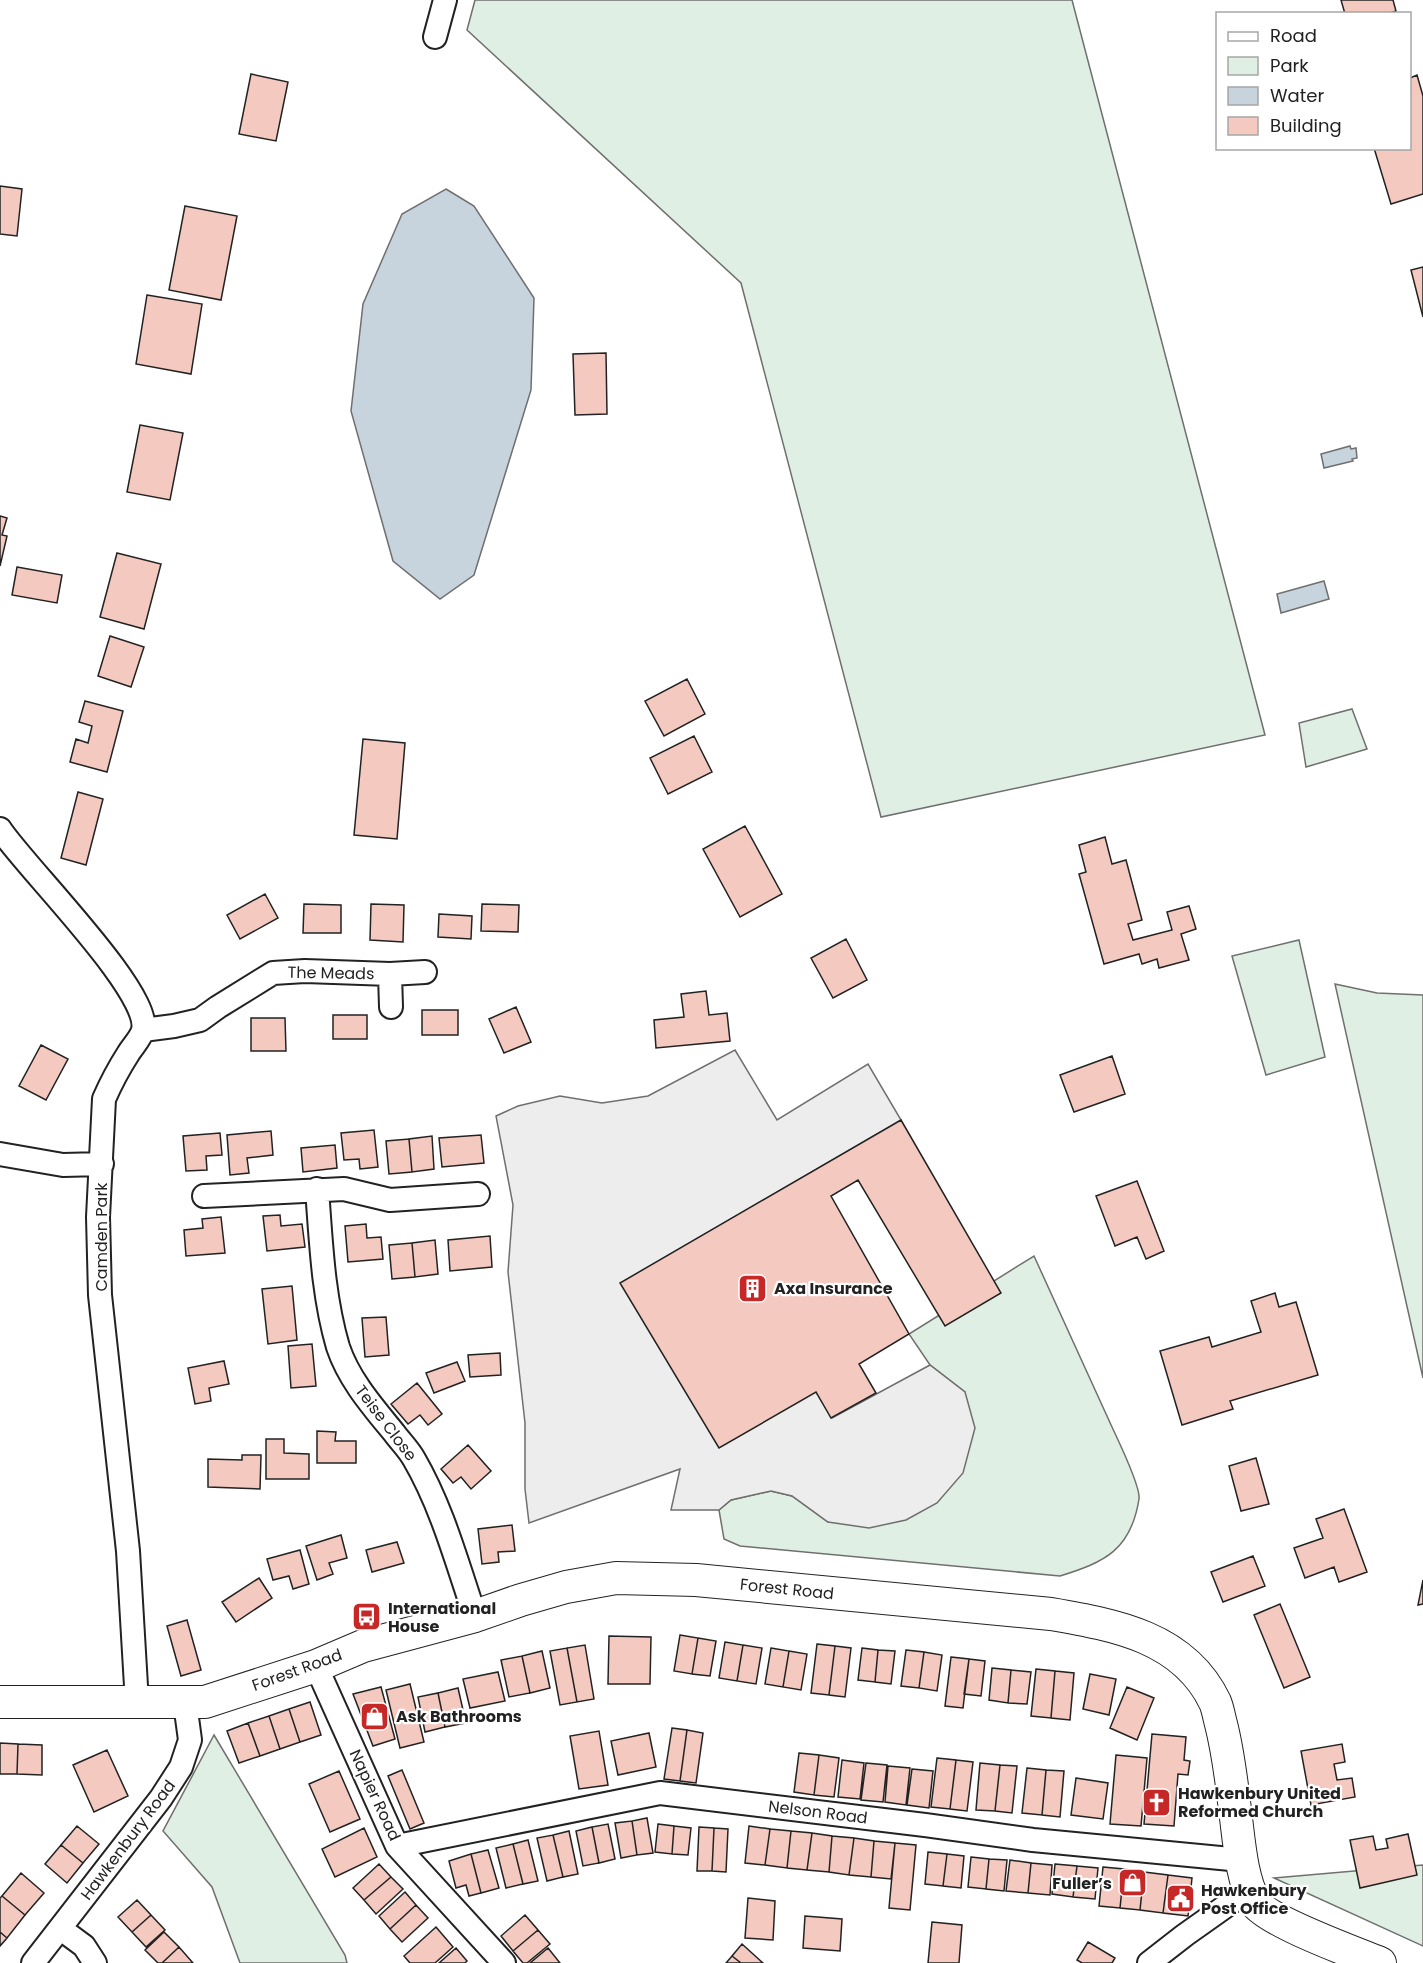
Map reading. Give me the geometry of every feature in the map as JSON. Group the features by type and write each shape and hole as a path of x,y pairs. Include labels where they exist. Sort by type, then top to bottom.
{"street":[{"path":"435,37 445,0"},
{"path":"0,829 119,975 141,1016 143,1030"},
{"name":"The Meads","path":"143,1030 200,1020 273,973 425,972"},
{"name":"The Meads","path":"390,974 391,1007"},
{"name":"Camden Park","path":"137,1702 128,1551 100,1295 98,1217 104,1099 143,1030"},
{"path":"0,1154 63,1166 102,1164"},
{"path":"204,1196 318,1189 344,1190 390,1200 478,1194"},
{"name":"Teise Close","path":"318,1189 326,1295 339,1348 349,1372 364,1396 413,1457 425,1480 475,1616"},
{"name":"Forest Road","path":"0,1702 206,1702 316,1666 363,1646 475,1616 566,1587 616,1578 696,1580 1051,1614 1097,1622 1132,1631 1184,1659 1200,1676 1216,1704 1226,1746 1246,1875 1255,1902 1267,1914 1380,1963"},
{"name":"Napier Road","path":"316,1666 397,1846 504,1963"},
{"name":"Hawkenbury Road","path":"33,1963 161,1798 181,1767 190,1740 185,1703"},
{"name":"Nelson Road","path":"397,1846 660,1793 1033,1840 1246,1875"},
{"path":"1149,1963 1185,1935 1246,1875"},
{"path":"61,1929 84,1946 95,1963"}],"green space":[{"path":"475,0 1072,0 1265,735 881,817 741,283 467,30"},
{"path":"1352,709 1367,749 1306,767 1299,723"},
{"path":"1299,940 1325,1057 1266,1075 1232,956"},
{"path":"1335,984 1377,993 1423,995 1423,1378"},
{"path":"1034,1256 1124,1452 1139,1493 1130,1531 1113,1551 1103,1559 1060,1576 740,1546 724,1539 719,1510 731,1500 771,1491 792,1496 828,1522 965,1392 930,1365 909,1334"},
{"path":"214,1735 345,1955 347,1963 240,1963 212,1887 163,1831"},
{"path":"1423,1865 1423,1946 1274,1878"}],"shaded area":[{"path":"735,1050 777,1120 868,1064 901,1120 621,1283 816,1392 832,1418 930,1365 965,1392 975,1428 963,1473 937,1503 906,1520 869,1528 828,1522 792,1496 771,1491 731,1500 719,1510 671,1510 680,1469 529,1523 525,1489 525,1423 508,1272 513,1205 496,1116 518,1106 560,1096 602,1103 648,1096"}],"water":[{"path":"446,189 474,206 534,298 531,390 474,575 440,599 393,561 351,411 363,304 402,214"},
{"path":"1350,446 1351,449 1356,448 1357,458 1324,468 1321,454"},
{"path":"1324,581 1329,599 1281,613 1277,594"}],"building":[{"path":"1341,0 1393,0 1396,11 1393,12 1344,12"},
{"path":"251,74 288,82 276,141 239,134"},
{"path":"1417,75 1423,96 1423,194 1391,204 1375,150 1411,150 1411,78"},
{"path":"0,186 22,189 17,236 0,234"},
{"path":"185,206 237,216 221,300 169,290"},
{"path":"1423,267 1423,317 1411,270"},
{"path":"147,295 202,304 191,374 136,364"},
{"path":"606,353 607,414 575,415 573,354"},
{"path":"140,425 183,433 170,500 127,492"},
{"path":"0,516 7,518 2,535 7,536 0,566"},
{"path":"117,553 161,564 144,629 100,617"},
{"path":"17,567 62,575 57,603 12,595"},
{"path":"110,636 144,647 131,687 98,676"},
{"path":"687,679 705,714 664,736 645,701"},
{"path":"85,701 123,711 107,772 70,762 76,739 88,743 92,726 79,722"},
{"path":"694,736 712,772 668,794 650,758"},
{"path":"363,739 405,743 397,839 354,835"},
{"path":"78,792 103,799 86,865 61,858"},
{"path":"745,826 782,894 740,917 703,849"},
{"path":"1105,837 1112,864 1126,860 1142,920 1128,924 1133,940 1172,930 1167,912 1189,906 1196,929 1181,934 1189,960 1159,968 1157,959 1142,964 1139,954 1104,964 1079,874 1086,872 1079,845"},
{"path":"265,894 278,918 240,939 227,915"},
{"path":"304,904 341,905 341,933 303,933"},
{"path":"371,904 404,905 403,942 370,940"},
{"path":"482,904 519,905 518,932 481,931"},
{"path":"439,914 472,916 471,939 438,937"},
{"path":"846,939 867,980 833,998 811,958"},
{"path":"706,991 709,1015 727,1013 730,1041 656,1048 654,1020 684,1017 681,994"},
{"path":"516,1007 531,1042 504,1053 489,1019"},
{"path":"422,1010 458,1010 458,1035 422,1035"},
{"path":"333,1015 367,1015 367,1039 333,1039"},
{"path":"251,1018 285,1018 286,1051 251,1051"},
{"path":"41,1045 68,1059 46,1100 19,1086"},
{"path":"1112,1056 1125,1094 1074,1112 1060,1075"},
{"name":"Axa Insurance","path":"901,1120 1001,1293 945,1326 858,1180 831,1196 909,1334 859,1364 876,1393 831,1418 816,1392 719,1448 620,1283"},
{"path":"374,1130 378,1167 360,1169 359,1159 344,1160 341,1133"},
{"path":"271,1131 273,1155 247,1158 249,1173 230,1175 227,1135"},
{"path":"220,1133 222,1155 206,1156 207,1170 186,1171 183,1136"},
{"path":"481,1135 484,1163 442,1167 439,1138"},
{"path":"432,1136 434,1169 412,1172 409,1139"},
{"path":"409,1139 412,1172 389,1174 386,1141"},
{"path":"335,1145 337,1168 303,1172 301,1148"},
{"path":"1137,1181 1164,1251 1146,1259 1137,1237 1115,1246 1096,1196"},
{"path":"280,1215 281,1226 302,1224 305,1247 267,1251 263,1216"},
{"path":"221,1217 225,1253 186,1256 184,1230 203,1228 202,1219"},
{"path":"366,1224 367,1238 381,1237 383,1259 348,1262 345,1226"},
{"path":"490,1236 492,1267 450,1271 448,1240"},
{"path":"435,1240 438,1274 415,1277 412,1243"},
{"path":"412,1243 415,1277 392,1279 389,1245"},
{"path":"292,1286 297,1340 268,1344 262,1289"},
{"path":"1275,1293 1279,1307 1296,1302 1318,1375 1230,1401 1233,1409 1182,1425 1160,1351 1209,1337 1212,1347 1261,1332 1251,1301"},
{"path":"386,1317 389,1355 365,1357 362,1318"},
{"path":"312,1344 316,1386 291,1388 288,1346"},
{"path":"500,1353 501,1375 470,1377 468,1355"},
{"path":"224,1361 229,1384 209,1388 211,1401 195,1404 188,1368"},
{"path":"457,1362 465,1381 434,1393 426,1373"},
{"path":"417,1383 442,1414 428,1425 420,1415 408,1424 391,1404"},
{"path":"317,1431 336,1432 335,1441 356,1441 356,1463 317,1463"},
{"path":"266,1439 284,1439 284,1453 309,1454 309,1479 266,1479"},
{"path":"468,1445 491,1471 471,1489 461,1477 453,1483 441,1469"},
{"path":"242,1455 261,1455 260,1489 208,1487 208,1459 242,1460"},
{"path":"1256,1458 1269,1504 1241,1511 1229,1466"},
{"path":"1344,1509 1367,1572 1339,1582 1334,1567 1305,1578 1294,1548 1323,1538 1316,1519"},
{"path":"512,1525 515,1551 498,1552 499,1562 482,1564 478,1529"},
{"path":"341,1535 347,1558 329,1563 333,1574 317,1580 306,1546"},
{"path":"397,1542 404,1563 372,1572 366,1550"},
{"path":"300,1550 309,1584 293,1589 289,1576 273,1580 267,1559"},
{"path":"1253,1556 1265,1586 1223,1602 1211,1572"},
{"path":"259,1578 272,1598 236,1622 222,1602"},
{"path":"1423,1580 1423,1604 1418,1605"},
{"path":"1280,1604 1310,1677 1284,1688 1254,1615"},
{"path":"187,1620 201,1670 181,1676 167,1626"},
{"path":"680,1635 698,1638 692,1674 674,1671"},
{"path":"609,1636 651,1637 650,1684 608,1684"},
{"path":"698,1638 716,1641 710,1676 692,1674"},
{"path":"725,1642 743,1645 737,1681 719,1678"},
{"path":"817,1644 835,1646 829,1695 811,1693"},
{"path":"585,1645 594,1699 577,1702 567,1648"},
{"path":"743,1645 762,1648 756,1684 737,1681"},
{"path":"835,1646 851,1648 845,1697 829,1695"},
{"path":"567,1648 577,1702 560,1705 550,1651"},
{"path":"771,1648 789,1651 783,1687 765,1684"},
{"path":"862,1648 878,1650 875,1682 858,1680"},
{"path":"878,1650 895,1651 891,1684 875,1682"},
{"path":"906,1650 924,1652 919,1688 901,1686"},
{"path":"542,1651 550,1688 530,1693 522,1656"},
{"path":"789,1651 807,1654 801,1690 783,1687"},
{"path":"924,1652 942,1655 937,1691 919,1688"},
{"path":"522,1656 530,1693 509,1697 501,1660"},
{"path":"951,1657 969,1659 963,1708 945,1706"},
{"path":"969,1659 985,1661 981,1696 964,1694"},
{"path":"992,1668 1011,1670 1008,1703 989,1700"},
{"path":"1036,1669 1055,1671 1051,1718 1031,1716"},
{"path":"1011,1670 1031,1672 1027,1704 1008,1703"},
{"path":"1055,1671 1074,1673 1070,1720 1051,1718"},
{"path":"498,1672 505,1701 470,1708 463,1679"},
{"path":"1090,1674 1116,1679 1109,1715 1083,1709"},
{"path":"410,1684 424,1742 400,1748 386,1690"},
{"name":"Ask Bathrooms","path":"381,1687 395,1739 373,1746 353,1694"},
{"path":"1127,1687 1154,1698 1137,1740 1110,1728"},
{"path":"458,1688 466,1723 445,1727 438,1693"},
{"path":"438,1693 445,1727 425,1732 418,1697"},
{"path":"310,1702 321,1735 300,1742 289,1709"},
{"path":"289,1709 300,1742 280,1749 269,1716"},
{"path":"269,1716 280,1749 260,1756 248,1723"},
{"path":"248,1723 260,1756 239,1763 227,1731"},
{"path":"672,1728 687,1730 680,1781 664,1779"},
{"path":"687,1730 703,1733 696,1783 680,1781"},
{"path":"599,1731 608,1785 579,1789 570,1736"},
{"path":"649,1733 656,1767 618,1775 611,1741"},
{"path":"1152,1734 1186,1737 1184,1760 1190,1761 1188,1775 1178,1774 1174,1826 1144,1824"},
{"path":"0,1743 18,1744 17,1774 0,1774"},
{"path":"18,1744 42,1745 42,1775 17,1774"},
{"path":"1342,1744 1345,1762 1334,1764 1337,1780 1352,1778 1355,1797 1311,1805 1301,1751"},
{"path":"107,1750 128,1796 94,1812 73,1765"},
{"path":"799,1753 819,1755 814,1795 794,1792"},
{"path":"819,1755 839,1758 834,1797 814,1795"},
{"path":"1116,1755 1147,1758 1141,1826 1110,1824"},
{"path":"937,1758 956,1760 950,1809 931,1807"},
{"path":"842,1760 864,1763 860,1799 838,1797"},
{"path":"956,1760 973,1762 967,1811 950,1809"},
{"path":"866,1763 887,1765 883,1802 861,1800"},
{"path":"980,1763 1000,1765 995,1811 976,1810"},
{"path":"1000,1765 1017,1766 1012,1813 995,1811"},
{"path":"888,1766 910,1768 906,1805 885,1802"},
{"path":"1027,1768 1046,1770 1042,1815 1022,1813"},
{"path":"912,1769 933,1771 929,1808 907,1805"},
{"path":"402,1770 424,1823 410,1829 388,1776"},
{"path":"1046,1770 1064,1771 1060,1817 1042,1815"},
{"path":"339,1771 360,1819 330,1832 309,1784"},
{"path":"1076,1778 1108,1783 1103,1819 1071,1815"},
{"path":"647,1818 653,1853 637,1855 632,1821"},
{"path":"632,1821 637,1855 621,1858 615,1823"},
{"path":"608,1824 615,1859 599,1863 592,1827"},
{"path":"658,1824 674,1826 672,1854 655,1852"},
{"path":"77,1826 99,1844 83,1863 61,1845"},
{"path":"674,1826 691,1828 688,1855 672,1854"},
{"path":"749,1826 770,1829 765,1865 745,1863"},
{"path":"592,1827 599,1863 583,1866 576,1831"},
{"path":"699,1827 714,1828 712,1871 697,1871"},
{"path":"364,1828 377,1857 335,1877 322,1849"},
{"path":"714,1828 728,1829 726,1872 712,1871"},
{"path":"770,1829 791,1831 787,1868 765,1865"},
{"path":"569,1831 578,1874 563,1877 553,1835"},
{"path":"791,1831 812,1833 807,1870 787,1868"},
{"path":"812,1833 832,1836 829,1872 807,1870"},
{"path":"1408,1834 1417,1875 1360,1888 1350,1840 1373,1836 1376,1850 1388,1848 1386,1839"},
{"path":"553,1835 563,1877 547,1881 537,1838"},
{"path":"832,1836 854,1838 849,1875 829,1872"},
{"path":"854,1838 874,1841 871,1877 849,1875"},
{"path":"528,1840 538,1881 523,1884 513,1844"},
{"path":"874,1841 895,1843 891,1879 871,1877"},
{"path":"895,1843 916,1845 910,1910 889,1908"},
{"path":"513,1844 523,1884 506,1888 496,1848"},
{"path":"61,1845 83,1863 67,1883 45,1864"},
{"path":"488,1850 499,1888 481,1893 471,1854"},
{"path":"928,1852 947,1854 943,1886 925,1884"},
{"path":"471,1854 481,1893 469,1896 466,1885 456,1888 449,1861"},
{"path":"947,1854 964,1856 961,1888 943,1886"},
{"path":"971,1857 989,1859 986,1889 968,1887"},
{"path":"989,1859 1007,1860 1004,1891 986,1889"},
{"path":"1010,1860 1031,1863 1028,1893 1006,1891"},
{"path":"1031,1863 1052,1865 1050,1895 1028,1893"},
{"path":"379,1864 391,1877 364,1900 353,1888"},
{"path":"1055,1864 1077,1866 1073,1897 1052,1894"},
{"path":"1077,1866 1098,1868 1095,1899 1073,1897"},
{"path":"1103,1867 1124,1869 1120,1908 1099,1906"},
{"path":"1124,1869 1144,1872 1140,1910 1120,1908"},
{"path":"1144,1872 1168,1875 1163,1913 1140,1910"},
{"path":"21,1873 44,1893 25,1915 2,1896"},
{"path":"1168,1875 1192,1878 1188,1916 1163,1913"},
{"path":"391,1877 403,1889 376,1914 364,1900"},
{"path":"405,1892 416,1905 390,1929 379,1916"},
{"path":"2,1896 25,1915 7,1938 0,1932 0,1898"},
{"path":"748,1898 775,1901 773,1940 745,1938"},
{"path":"137,1900 151,1915 132,1932 118,1917"},
{"path":"416,1905 428,1918 402,1942 390,1929"},
{"path":"151,1915 165,1930 146,1947 132,1932"},
{"path":"525,1915 538,1930 513,1951 501,1936"},
{"path":"805,1916 842,1919 840,1951 803,1948"},
{"path":"932,1922 962,1925 959,1963 928,1963"},
{"path":"436,1927 453,1947 435,1963 410,1963 404,1956"},
{"path":"538,1930 550,1944 527,1963 523,1963 513,1951"},
{"path":"0,1932 7,1938 0,1946"},
{"path":"164,1932 179,1947 162,1963 158,1963 145,1950"},
{"path":"1088,1942 1115,1958 1112,1963 1082,1963 1077,1960"},
{"path":"742,1944 763,1963 741,1963 732,1956"},
{"path":"179,1947 193,1963 162,1963"},
{"path":"456,1948 467,1961 465,1963 439,1963"},
{"path":"548,1948 560,1963 530,1963"},
{"path":"732,1956 741,1963 726,1963"}],"place":[{"name":"Axa Insurance","path":"753,1288"},
{"name":"International House","path":"367,1617"},
{"name":"Ask Bathrooms","path":"375,1716"},
{"name":"Hawkenbury United Reformed Church","path":"1157,1802"},
{"name":"Fuller’s","path":"1133,1883"},
{"name":"Hawkenbury Post Office","path":"1180,1899"}]}
